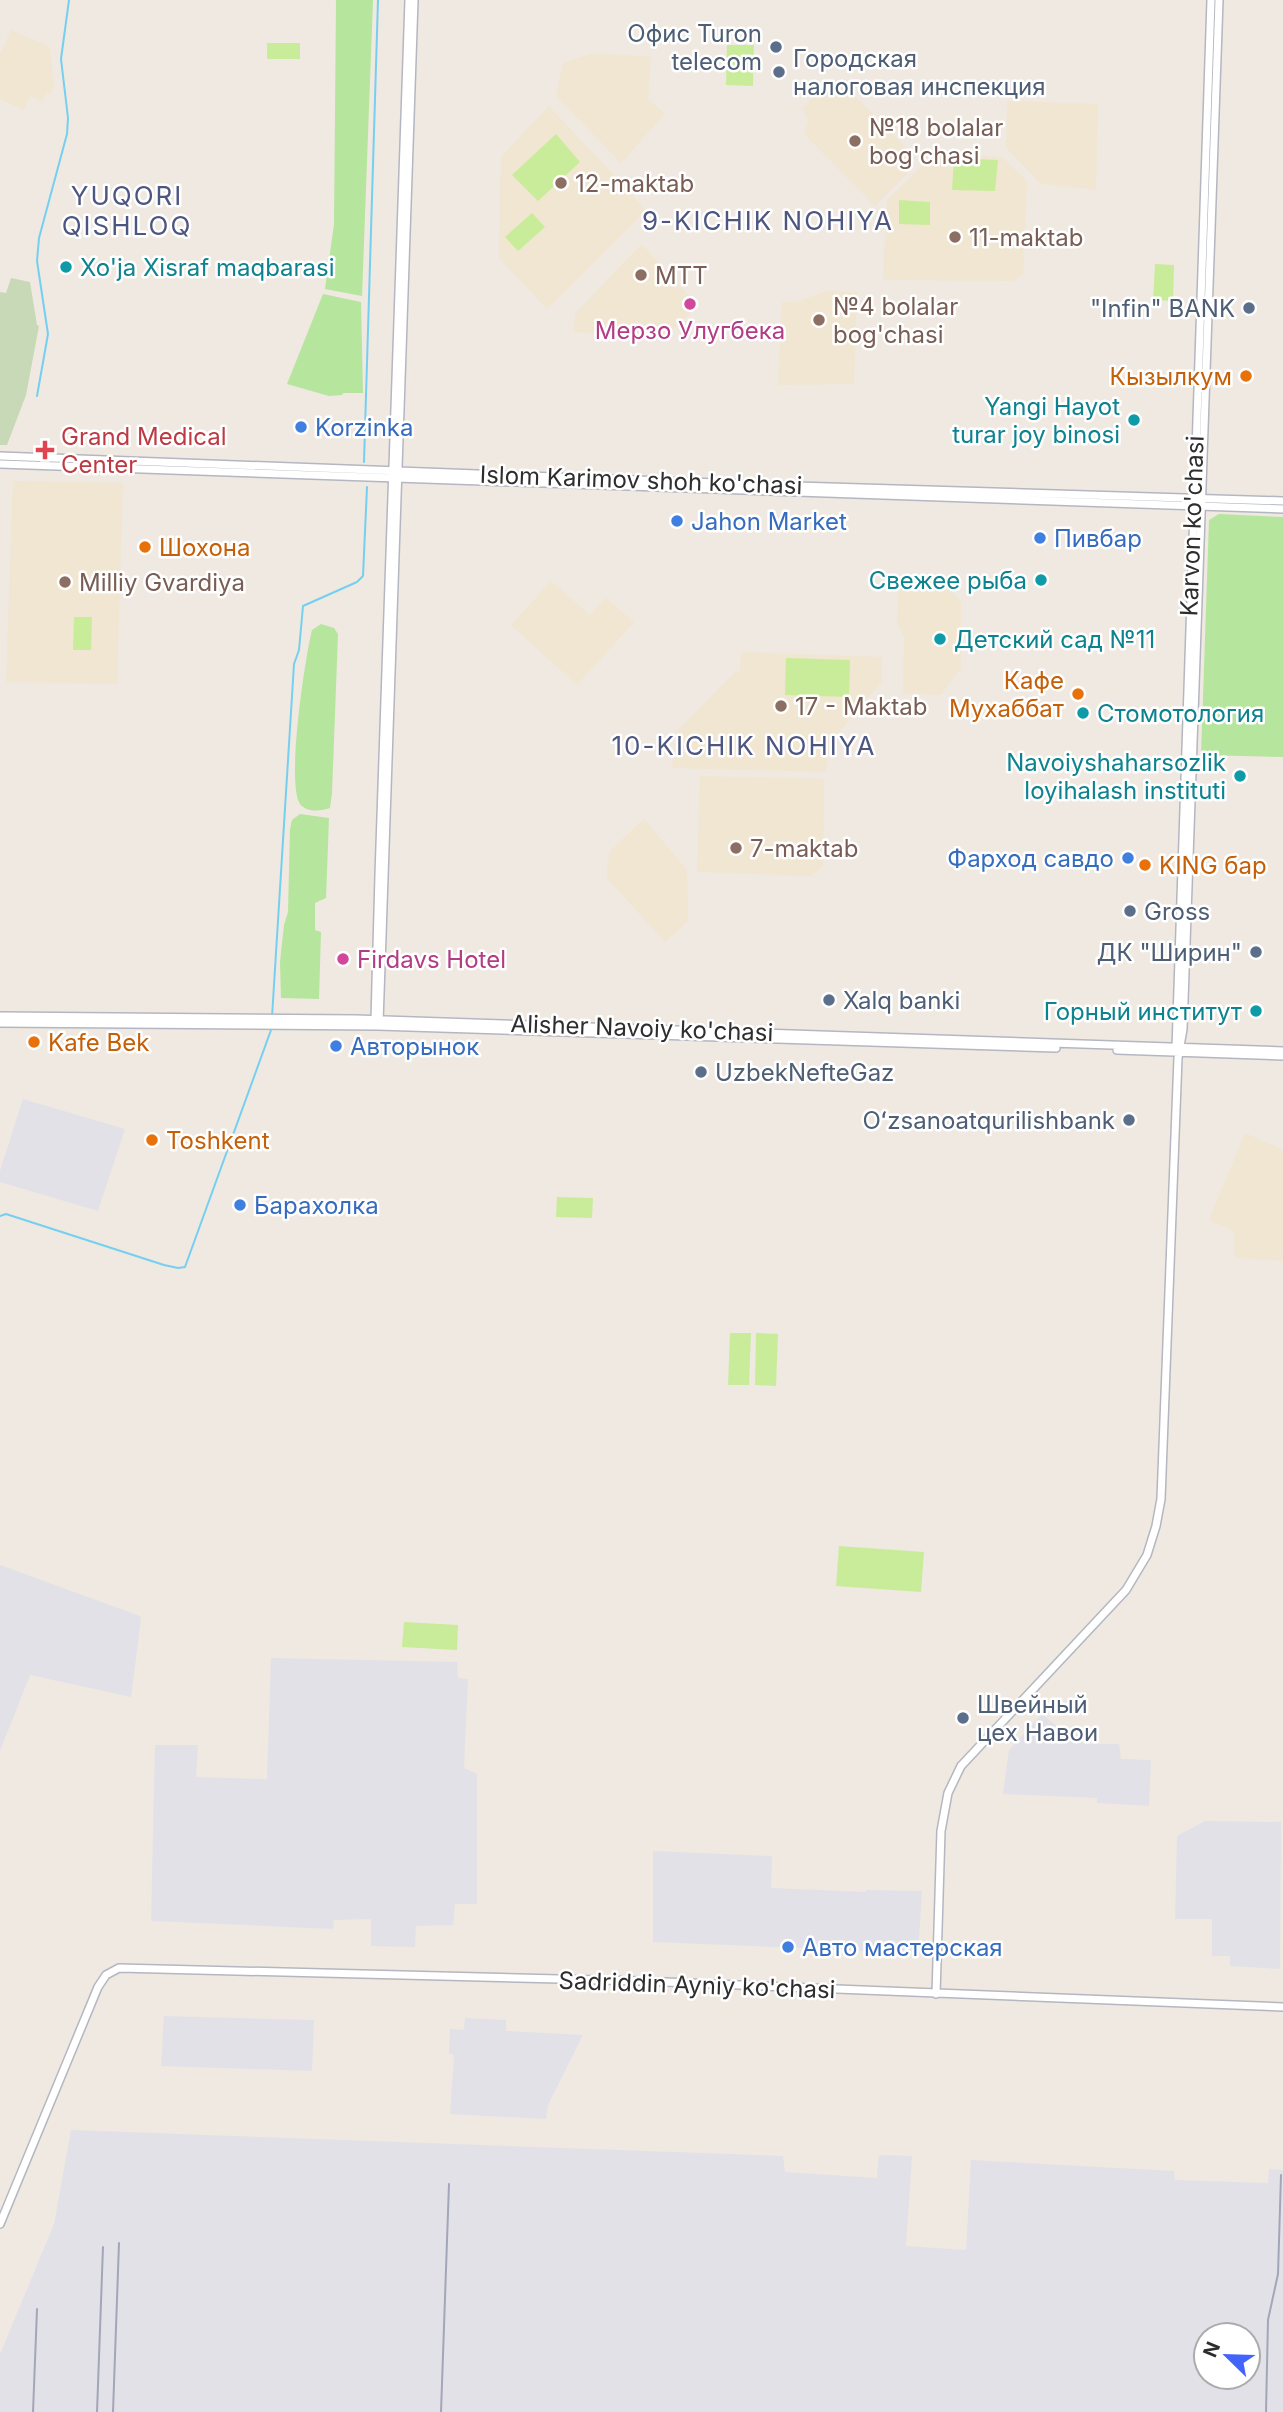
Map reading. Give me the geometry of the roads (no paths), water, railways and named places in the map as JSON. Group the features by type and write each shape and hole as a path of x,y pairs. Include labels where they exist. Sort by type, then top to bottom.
{"main road":[{"path":"378,1022 408,0"},
{"path":"395,474 414,0"},
{"name":"Karvon ko'chasi","path":"936,1994 939,1861 948,1793 961,1766 1126,1590 1147,1555 1156,1525 1164,1464 1197,502 1211,0"},
{"path":"1197,502 1219,0"},
{"name":"Islom Karimov shoh ko'chasi","path":"0,456 395,474"},
{"name":"Islom Karimov shoh ko'chasi","path":"0,464 810,486 1197,502 1283,509"},
{"name":"Islom Karimov shoh ko'chasi","path":"1197,502 1283,500"},
{"path":"359,1019 378,1004"},
{"path":"378,1004 389,1017 402,1021"},
{"name":"Alisher Navoiy ko'chasi","path":"0,1016 260,1022"},
{"name":"Alisher Navoiy ko'chasi","path":"281,1022 359,1019 378,1022 622,1030"},
{"name":"Alisher Navoiy ko'chasi","path":"0,1023 378,1022 1283,1053"},
{"name":"Sadriddin Ayniy ko'chasi","path":"0,2224 98,1987 112,1971 119,1968 641,1981 1283,2007"}],"waterway":[{"path":"37,396 48,334 37,261 39,238 67,134 68,118 61,59 69,0"},
{"path":"364,462 378,0"},
{"path":"272,1017 294,664 299,650 303,606 357,582 363,576 367,487"},
{"path":"0,1216 6,1214 164,1265 185,1267 271,1030"}],"railway":[{"path":"1266,2412 1268,2320 1278,2274 1281,2175"},
{"path":"441,2412 449,2184"},
{"path":"113,2412 119,2243"},
{"path":"97,2412 103,2247"},
{"path":"33,2412 37,2309"}],"place":[{"name":"Офис Turon telecom","path":"776,47"},
{"name":"Городская налоговая инспекция","path":"779,72"},
{"name":"№18 bolalar bog'chasi","path":"855,141"},
{"name":"12-maktab","path":"561,183"},
{"name":"11-maktab","path":"955,237"},
{"name":"Xo'ja Xisraf maqbarasi","path":"66,267"},
{"name":"MTT","path":"641,275"},
{"name":"Мерзо Улугбека","path":"690,304"},
{"name":"\"Infin\" BANK","path":"1249,308"},
{"name":"№4 bolalar bog'chasi","path":"819,320"},
{"name":"Кызылкум","path":"1246,376"},
{"name":"Yangi Hayot turar joy binosi","path":"1134,420"},
{"name":"Korzinka","path":"301,427"},
{"name":"Grand Medical Center","path":"45,450"},
{"name":"Jahon Market","path":"677,521"},
{"name":"Пивбар","path":"1040,538"},
{"name":"Шохона","path":"145,547"},
{"name":"Свежее рыба","path":"1041,580"},
{"name":"Milliy Gvardiya","path":"65,582"},
{"name":"Детский сад №11","path":"940,639"},
{"name":"Кафе Мухаббат","path":"1078,694"},
{"name":"17 - Maktab","path":"781,706"},
{"name":"Стомотология","path":"1083,713"},
{"name":"Navoiyshaharsozlik loyihalash instituti","path":"1240,776"},
{"name":"7-maktab","path":"736,848"},
{"name":"Фарход савдо","path":"1128,858"},
{"name":"KING бар","path":"1145,865"},
{"name":"Gross","path":"1130,911"},
{"name":"ДК \"Ширин\"","path":"1256,952"},
{"name":"Firdavs Hotel","path":"343,959"},
{"name":"Xalq banki","path":"829,1000"},
{"name":"Горный институт","path":"1256,1011"},
{"name":"Kafe Bek","path":"34,1042"},
{"name":"Авторынок","path":"336,1046"},
{"name":"UzbekNefteGaz","path":"701,1072"},
{"name":"Oʻzsanoatqurilishbank","path":"1129,1120"},
{"name":"Toshkent","path":"152,1140"},
{"name":"Барахолка","path":"240,1205"},
{"name":"Швейный цех Навои","path":"963,1718"},
{"name":"Авто мастерская","path":"788,1947"}],"district":[{"name":"YUQORI QISHLOQ","path":"127,210"},
{"name":"9-KICHIK NOHIYA","path":"768,220"},
{"name":"10-KICHIK NOHIYA","path":"744,745"}]}
